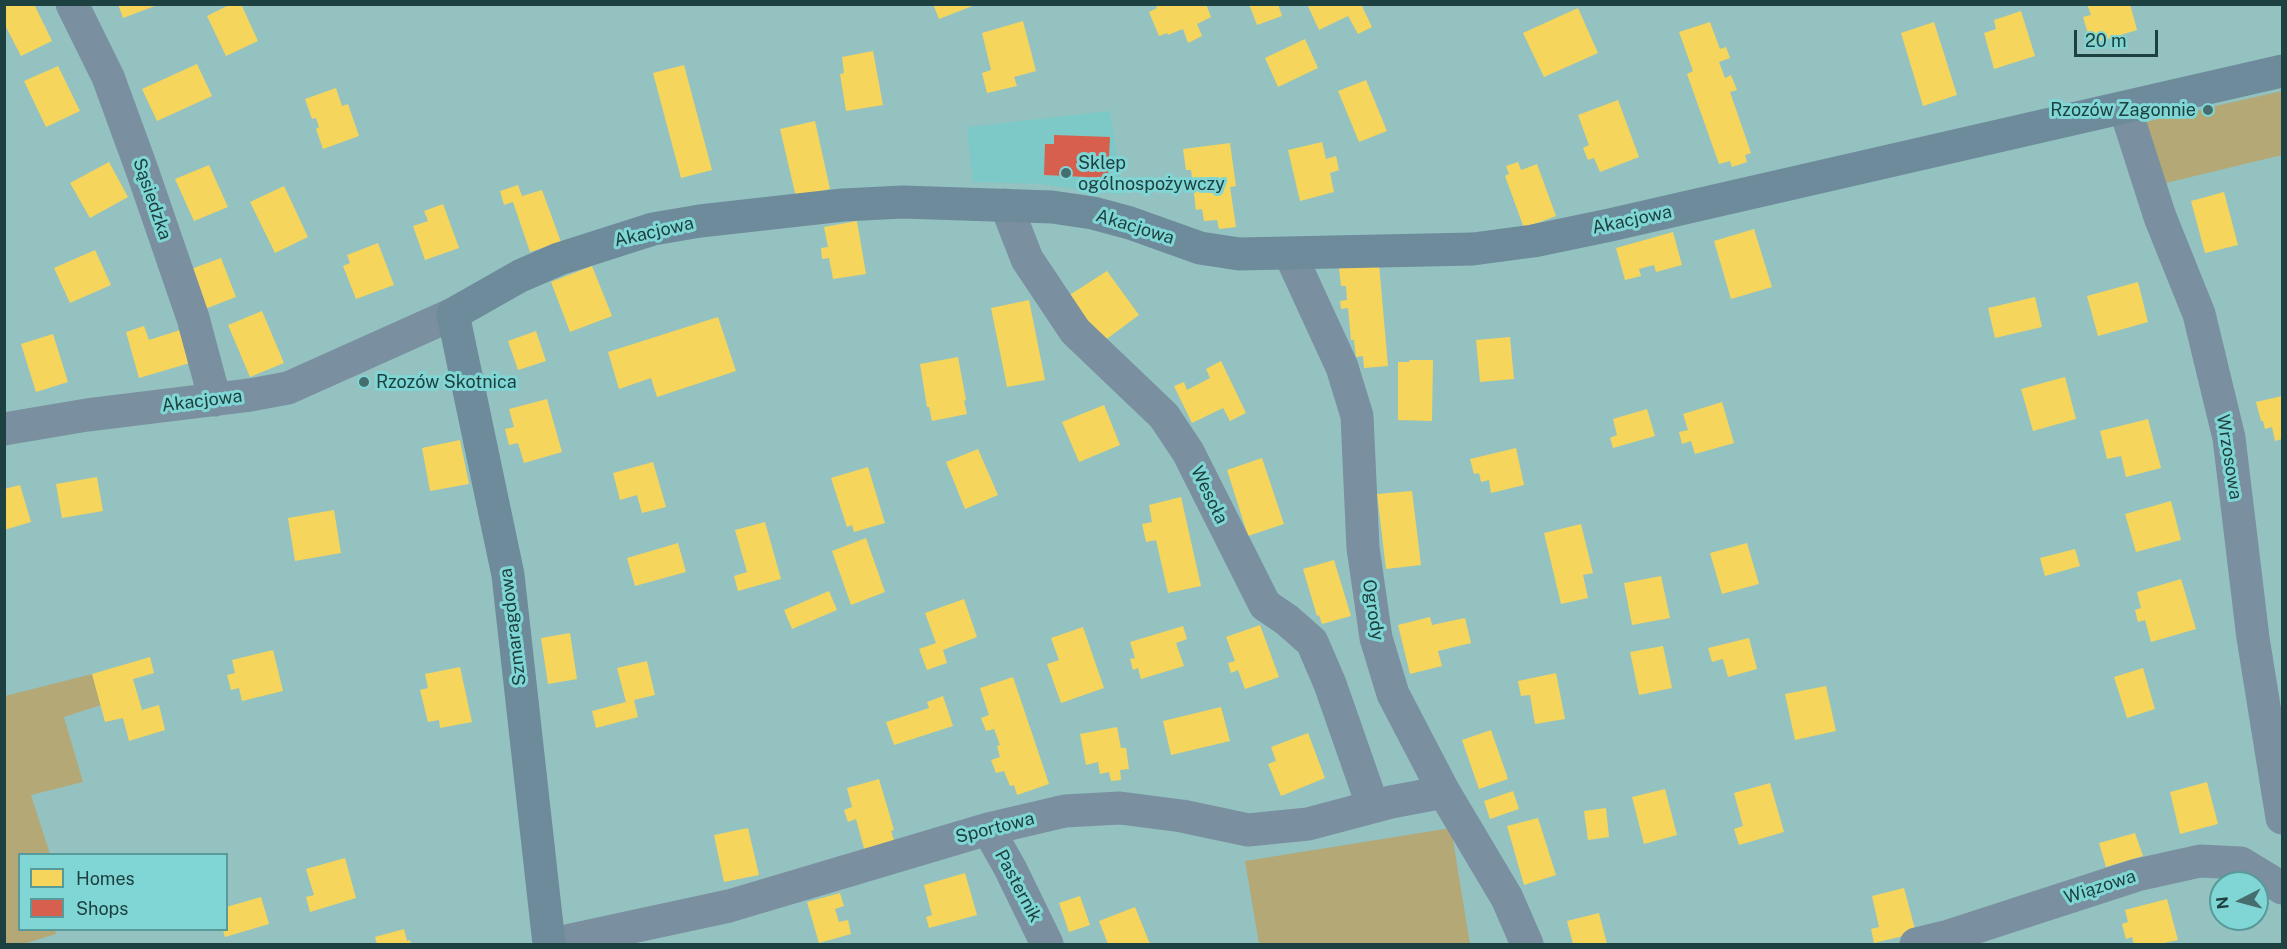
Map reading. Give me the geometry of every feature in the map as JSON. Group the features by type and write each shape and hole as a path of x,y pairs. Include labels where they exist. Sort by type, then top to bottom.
{"street":[{"name":"Sąsiedzka","path":"72,4 108,77 142,170 193,318 215,400"},
{"name":"Akacjowa","path":"4,429 87,415 215,400 288,387 453,314 520,276 559,259 653,229 700,220 875,202 1006,205 1093,213 1130,223 1200,248 1239,254 1473,249 1533,241 2283,71"},
{"name":"Wrzosowa","path":"2125,108 2160,217 2199,314 2229,438 2253,638 2283,819"},
{"name":"Wesoła","path":"1006,205 1027,259 1075,331 1164,416 1188,452 1265,605 1287,620 1312,642 1330,684 1373,807"},
{"name":"Ogrody","path":"1290,254 1342,367 1357,416 1363,548 1376,638 1393,694 1444,792 1506,898 1527,945"},
{"name":"Szmaragdowa","path":"453,314 508,575 551,945"},
{"name":"Sportowa","path":"551,945 729,906 988,829 1065,811 1120,808 1182,816 1248,830 1308,824 1444,792"},
{"name":"Pasternik","path":"988,829 1010,868 1047,945"},
{"name":"Wiązowa","path":"1916,945 2137,875 2200,861 2241,863 2283,888"}],"shaded area":[{"path":"2282,91 2282,155 2166,183 2145,122"},
{"path":"1110,111 1123,195 1040,184 973,182 967,127"},
{"path":"92,674 101,705 64,717 83,782 31,795 50,853 18,853 18,931 55,931 56,934 23,944 5,944 5,696"},
{"path":"1451,828 1470,944 1259,944 1245,861"}],"building: Homes":[{"path":"4,4 34,4 52,41 21,56 4,23"},
{"path":"118,4 155,4 155,6 123,18"},
{"path":"231,4 241,4 258,41 226,56 207,16"},
{"path":"933,4 975,4 975,5 939,19"},
{"path":"1155,4 1206,4 1211,17 1197,24 1202,36 1188,43 1183,29 1159,36 1149,12 1157,8"},
{"path":"1249,4 1278,4 1282,16 1257,25"},
{"path":"1307,4 1361,4 1372,27 1358,34 1348,16 1319,30"},
{"path":"2087,4 2130,4 2137,30 2091,44 2083,17 2091,15"},
{"path":"1578,8 1598,53 1544,77 1523,33"},
{"path":"2021,11 2035,56 1994,69 1984,33 1996,29 1994,20"},
{"path":"1023,21 1036,71 1014,77 1017,86 987,93 982,73 991,70 982,33"},
{"path":"1710,22 1720,49 1726,47 1730,58 1719,62 1725,78 1731,75 1737,90 1730,92 1751,153 1745,155 1747,162 1732,167 1730,161 1719,164 1687,74 1693,71 1679,32"},
{"path":"1934,22 1957,95 1923,106 1901,33"},
{"path":"1305,39 1318,68 1278,87 1265,58"},
{"path":"873,51 883,105 846,111 840,74 844,73 842,57"},
{"path":"197,64 212,96 157,121 142,89"},
{"path":"684,65 712,170 681,178 653,73"},
{"path":"58,66 80,111 46,127 24,81"},
{"path":"1366,80 1387,131 1359,142 1338,91"},
{"path":"336,88 342,106 348,104 359,136 323,149 316,129 319,127 316,118 312,119 305,99"},
{"path":"1618,100 1639,157 1600,172 1594,158 1588,160 1583,148 1589,145 1578,115"},
{"path":"815,121 830,189 796,197 780,129"},
{"path":"1322,142 1326,159 1336,156 1339,170 1330,173 1334,192 1300,201 1288,150"},
{"path":"1230,143 1236,186 1230,187 1236,227 1219,229 1217,220 1204,221 1202,209 1196,210 1191,170 1186,170 1183,149"},
{"path":"109,162 128,197 90,218 70,183"},
{"path":"1518,162 1521,170 1537,164 1556,216 1524,228 1505,176 1509,174 1506,166"},
{"path":"209,165 228,207 194,221 175,179"},
{"path":"518,185 522,196 542,190 561,242 530,252 513,202 504,205 500,191"},
{"path":"284,186 308,237 275,253 250,202"},
{"path":"2224,192 2238,245 2205,253 2191,201"},
{"path":"443,204 459,248 425,260 413,226 428,221 424,211"},
{"path":"857,221 866,274 833,279 829,258 822,259 821,248 828,247 824,227"},
{"path":"1754,229 1772,287 1731,299 1714,241"},
{"path":"1673,232 1682,265 1656,272 1654,265 1639,269 1641,276 1625,280 1616,248"},
{"path":"378,243 394,285 356,299 343,266 350,263 347,255"},
{"path":"95,250 111,285 70,303 54,268"},
{"path":"221,258 236,297 205,309 191,269"},
{"path":"1379,264 1388,366 1364,368 1363,356 1356,357 1354,340 1351,340 1348,308 1341,309 1340,301 1347,300 1346,286 1341,286 1339,268"},
{"path":"592,266 612,316 570,332 551,282"},
{"path":"1107,271 1139,315 1104,341 1068,296"},
{"path":"2138,282 2148,322 2098,336 2087,296"},
{"path":"2035,297 2042,327 1995,338 1988,308"},
{"path":"1029,300 1045,380 1007,387 991,308"},
{"path":"262,311 284,363 250,377 228,325"},
{"path":"718,317 736,371 657,397 651,378 619,389 608,352"},
{"path":"144,326 149,340 180,330 190,363 139,378 126,332"},
{"path":"536,331 546,361 518,370 508,341"},
{"path":"53,334 68,382 36,392 21,344"},
{"path":"1510,337 1514,379 1480,382 1476,340"},
{"path":"958,357 967,414 932,421 929,407 927,407 920,364"},
{"path":"1409,360 1433,360 1432,421 1398,420 1398,362 1410,362"},
{"path":"1221,361 1246,413 1230,421 1223,408 1192,423 1174,386 1184,382 1187,390 1210,378 1206,369"},
{"path":"2065,377 2076,419 2033,431 2021,389"},
{"path":"2282,396 2282,439 2275,441 2272,427 2265,429 2261,421 2256,402"},
{"path":"547,399 562,452 524,463 518,443 509,445 505,429 514,427 509,409"},
{"path":"1722,402 1734,443 1695,454 1691,441 1682,444 1679,432 1688,430 1683,414"},
{"path":"1104,405 1120,445 1079,462 1062,422"},
{"path":"1647,409 1655,436 1613,448 1610,438 1617,435 1613,419"},
{"path":"2148,419 2161,468 2126,477 2121,456 2107,459 2100,431"},
{"path":"460,440 469,484 430,491 422,448"},
{"path":"1516,448 1524,485 1491,493 1489,480 1481,482 1479,473 1474,474 1470,459"},
{"path":"978,449 998,495 965,509 946,462"},
{"path":"1262,458 1284,524 1248,536 1227,470"},
{"path":"653,462 666,507 642,513 637,495 620,500 613,473"},
{"path":"868,467 885,523 854,532 852,525 847,527 831,478"},
{"path":"97,477 103,511 62,518 56,484"},
{"path":"20,485 31,522 4,530 4,489"},
{"path":"1412,491 1421,565 1386,569 1377,494"},
{"path":"1181,497 1201,586 1168,593 1156,540 1146,542 1142,524 1152,522 1149,505"},
{"path":"2171,501 2181,540 2136,552 2125,514"},
{"path":"334,510 341,553 295,561 288,518"},
{"path":"765,522 781,579 738,591 734,576 747,572 735,530"},
{"path":"1581,524 1593,573 1583,575 1588,598 1561,604 1544,533"},
{"path":"866,538 885,592 851,605 832,551"},
{"path":"678,543 686,572 635,586 627,558"},
{"path":"1747,543 1759,584 1722,594 1710,553"},
{"path":"2075,549 2080,566 2045,576 2040,558"},
{"path":"1334,560 1351,616 1322,624 1319,615 1317,616 1303,569"},
{"path":"1661,576 1670,618 1632,625 1624,583"},
{"path":"2181,579 2196,629 2151,642 2145,620 2138,622 2135,610 2141,608 2137,592"},
{"path":"829,591 837,610 792,629 784,610"},
{"path":"964,599 977,637 943,650 947,663 927,670 919,649 936,643 925,613"},
{"path":"1430,617 1432,625 1465,618 1471,643 1438,651 1442,666 1410,674 1398,625"},
{"path":"1260,625 1279,677 1245,689 1238,670 1231,673 1228,663 1235,661 1226,637"},
{"path":"1183,626 1187,639 1176,643 1184,666 1141,679 1138,668 1133,670 1130,659 1135,658 1130,642"},
{"path":"1083,627 1104,688 1061,703 1047,664 1059,660 1051,638"},
{"path":"570,633 577,679 548,684 541,638"},
{"path":"1749,638 1757,669 1728,677 1723,659 1712,662 1708,648"},
{"path":"1663,646 1672,688 1639,695 1630,652"},
{"path":"273,650 283,691 242,701 239,688 231,690 227,675 235,673 232,660"},
{"path":"150,657 154,673 133,679 142,710 159,705 165,730 129,741 123,718 105,722 92,674"},
{"path":"647,661 655,695 634,700 638,717 596,728 592,711 626,702 617,668"},
{"path":"460,667 472,722 440,728 439,720 428,722 420,690 428,688 425,674"},
{"path":"2143,668 2155,709 2127,718 2114,677"},
{"path":"1556,673 1565,719 1535,724 1530,695 1521,696 1518,681"},
{"path":"1013,677 1049,784 1017,795 1014,785 1010,786 1004,771 996,773 991,760 1000,757 997,746 1000,745 994,729 986,731 981,718 989,715 980,688"},
{"path":"1826,686 1836,731 1795,740 1785,694"},
{"path":"943,696 953,726 894,745 886,722 929,708 927,702"},
{"path":"1221,707 1230,741 1171,755 1163,721"},
{"path":"1117,727 1121,748 1126,748 1129,769 1120,770 1121,780 1111,781 1109,772 1100,774 1098,762 1086,765 1080,734"},
{"path":"1491,730 1508,779 1479,789 1462,740"},
{"path":"1308,733 1325,778 1281,796 1268,764 1276,761 1271,747"},
{"path":"879,779 894,830 891,831 895,844 865,852 856,819 848,822 844,810 852,807 847,788"},
{"path":"2207,782 2218,824 2180,834 2170,792"},
{"path":"1770,783 1784,832 1739,845 1734,829 1743,826 1734,793"},
{"path":"1665,789 1677,835 1644,844 1632,797"},
{"path":"1513,791 1519,809 1490,819 1484,801"},
{"path":"1606,808 1609,837 1588,840 1584,811"},
{"path":"1538,818 1556,875 1524,885 1507,826"},
{"path":"748,828 759,875 724,882 714,835"},
{"path":"2135,833 2143,856 2106,867 2099,843"},
{"path":"345,858 356,898 310,912 306,897 314,895 306,869"},
{"path":"965,873 977,915 929,928 926,917 932,915 924,885"},
{"path":"1904,888 1916,933 1874,943 1871,929 1879,927 1872,896"},
{"path":"840,893 844,906 835,909 839,922 848,920 851,934 819,943 807,902"},
{"path":"1080,896 1090,925 1069,932 1059,903"},
{"path":"261,897 269,924 225,937 223,931 228,931 228,906"},
{"path":"2167,899 2178,940 2159,944 2134,944 2132,937 2126,939 2122,924 2128,922 2125,910"},
{"path":"1135,907 1150,944 1108,944 1099,921"},
{"path":"1599,913 1607,944 1573,944 1567,921"},
{"path":"404,929 407,941 410,940 411,944 377,944 375,937"}],"building: Shops":[{"path":"1054,135 1110,137 1108,178 1044,175 1045,144 1054,144"}],"place":[{"name":"Rzozów Zagonnie","path":"2208,110"},
{"name":"Sklep ogólnospożywczy","path":"1066,173"},
{"name":"Rzozów Skotnica","path":"364,382"}]}
